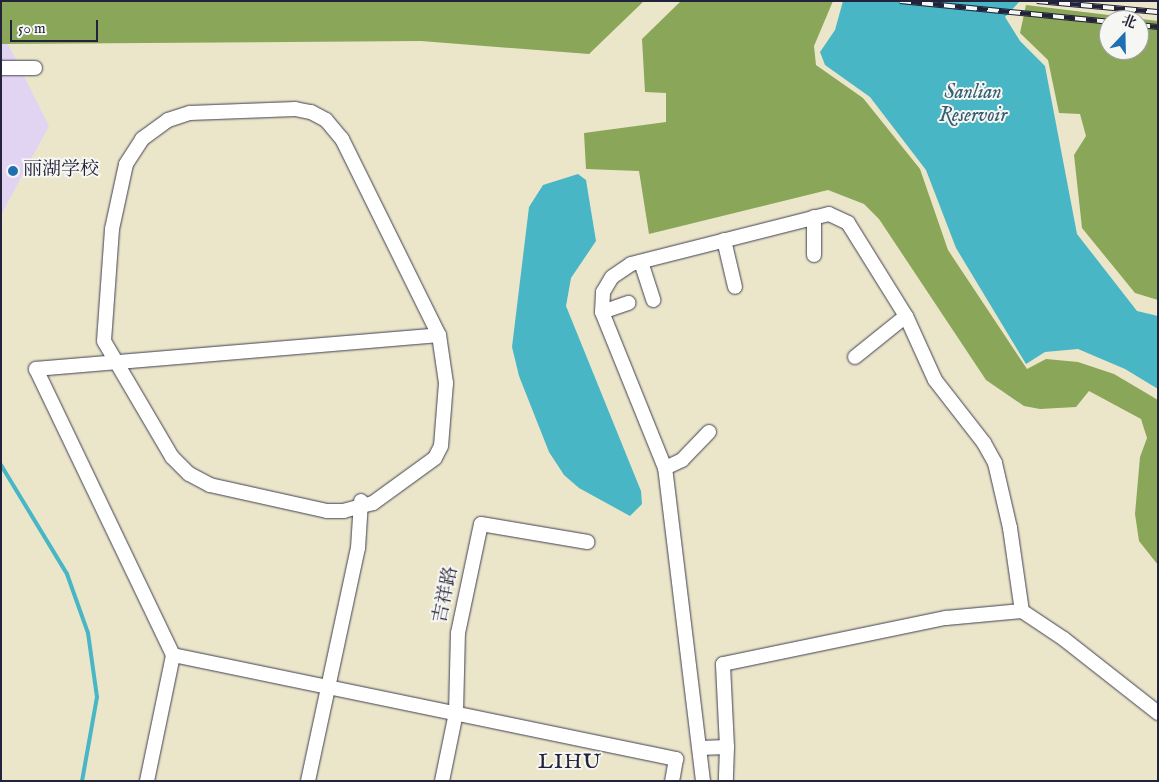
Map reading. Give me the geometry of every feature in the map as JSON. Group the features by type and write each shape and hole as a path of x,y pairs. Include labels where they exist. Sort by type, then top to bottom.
{"street":[{"path":"1,68 35,68"},
{"path":"295,109 311,112 326,120 342,139 439,335 446,383 441,446 424,468 384,496 361,504 327,510 210,485 195,479 172,457 104,341 112,229 126,164 136,146 149,132 168,120 190,113 295,109"},
{"path":"703,781 665,468 602,312 603,292 612,276 641,262 814,217 828,214 848,223 906,316 935,380 984,442 995,464 1010,528 1022,611"},
{"path":"814,217 814,255"},
{"path":"724,240 735,287"},
{"path":"641,262 653,300"},
{"path":"602,312 628,303"},
{"path":"855,357 906,316"},
{"path":"147,781 173,654 36,369 117,364 439,335"},
{"path":"665,468 682,460 709,432"},
{"path":"308,781 358,548 361,504"},
{"name":"吉祥路","path":"442,781 456,713 458,633 481,524 587,542"},
{"path":"726,781 727,747 724,664 946,618 1022,611 1072,645 1158,713"},
{"path":"173,654 676,760 672,781"},
{"path":"700,748 727,747"}],"shaded area":[{"name":"丽湖学校","path":"1,44 8,44 49,126 1,215"}],"green space":[{"path":"1,1 644,1 589,54 421,41 1,44"},
{"path":"681,1 833,1 814,46 816,65 863,98 920,169 948,250 1027,369 1046,359 1078,362 1114,374 1158,400 1158,565 1139,541 1135,514 1140,457 1147,438 1141,419 1089,391 1076,407 1040,409 1024,406 986,380 879,219 864,204 828,190 649,234 639,171 586,169 584,133 666,122 666,93 645,92 642,39"},
{"path":"1026,5 1099,14 1099,60 1149,60 1149,20 1158,21 1158,300 1135,293 1082,228 1074,155 1086,136 1080,114 1059,113 1048,60 1020,33"}],"water":[{"name":"Sanlian Reservoir","path":"843,1 1020,1 1005,17 1020,41 1045,66 1077,234 1137,311 1158,316 1158,389 1125,369 1078,349 1045,352 1026,364 956,248 926,170 870,97 825,65 820,52 835,30"},
{"path":"578,174 586,180 596,241 571,278 566,306 641,491 642,504 630,516 579,488 564,475 549,452 519,376 512,347 529,207 543,185"}],"waterway":[{"path":"1,465 67,574 88,633 97,697 82,781"}],"railway":[{"path":"900,1 1099,21"},
{"path":"1037,1 1158,12"},
{"path":"1149,26 1158,27"}],"place":[{"name":"丽湖学校","path":"13,171"}],"district":[{"name":"LIHU","path":"570,763"}]}
